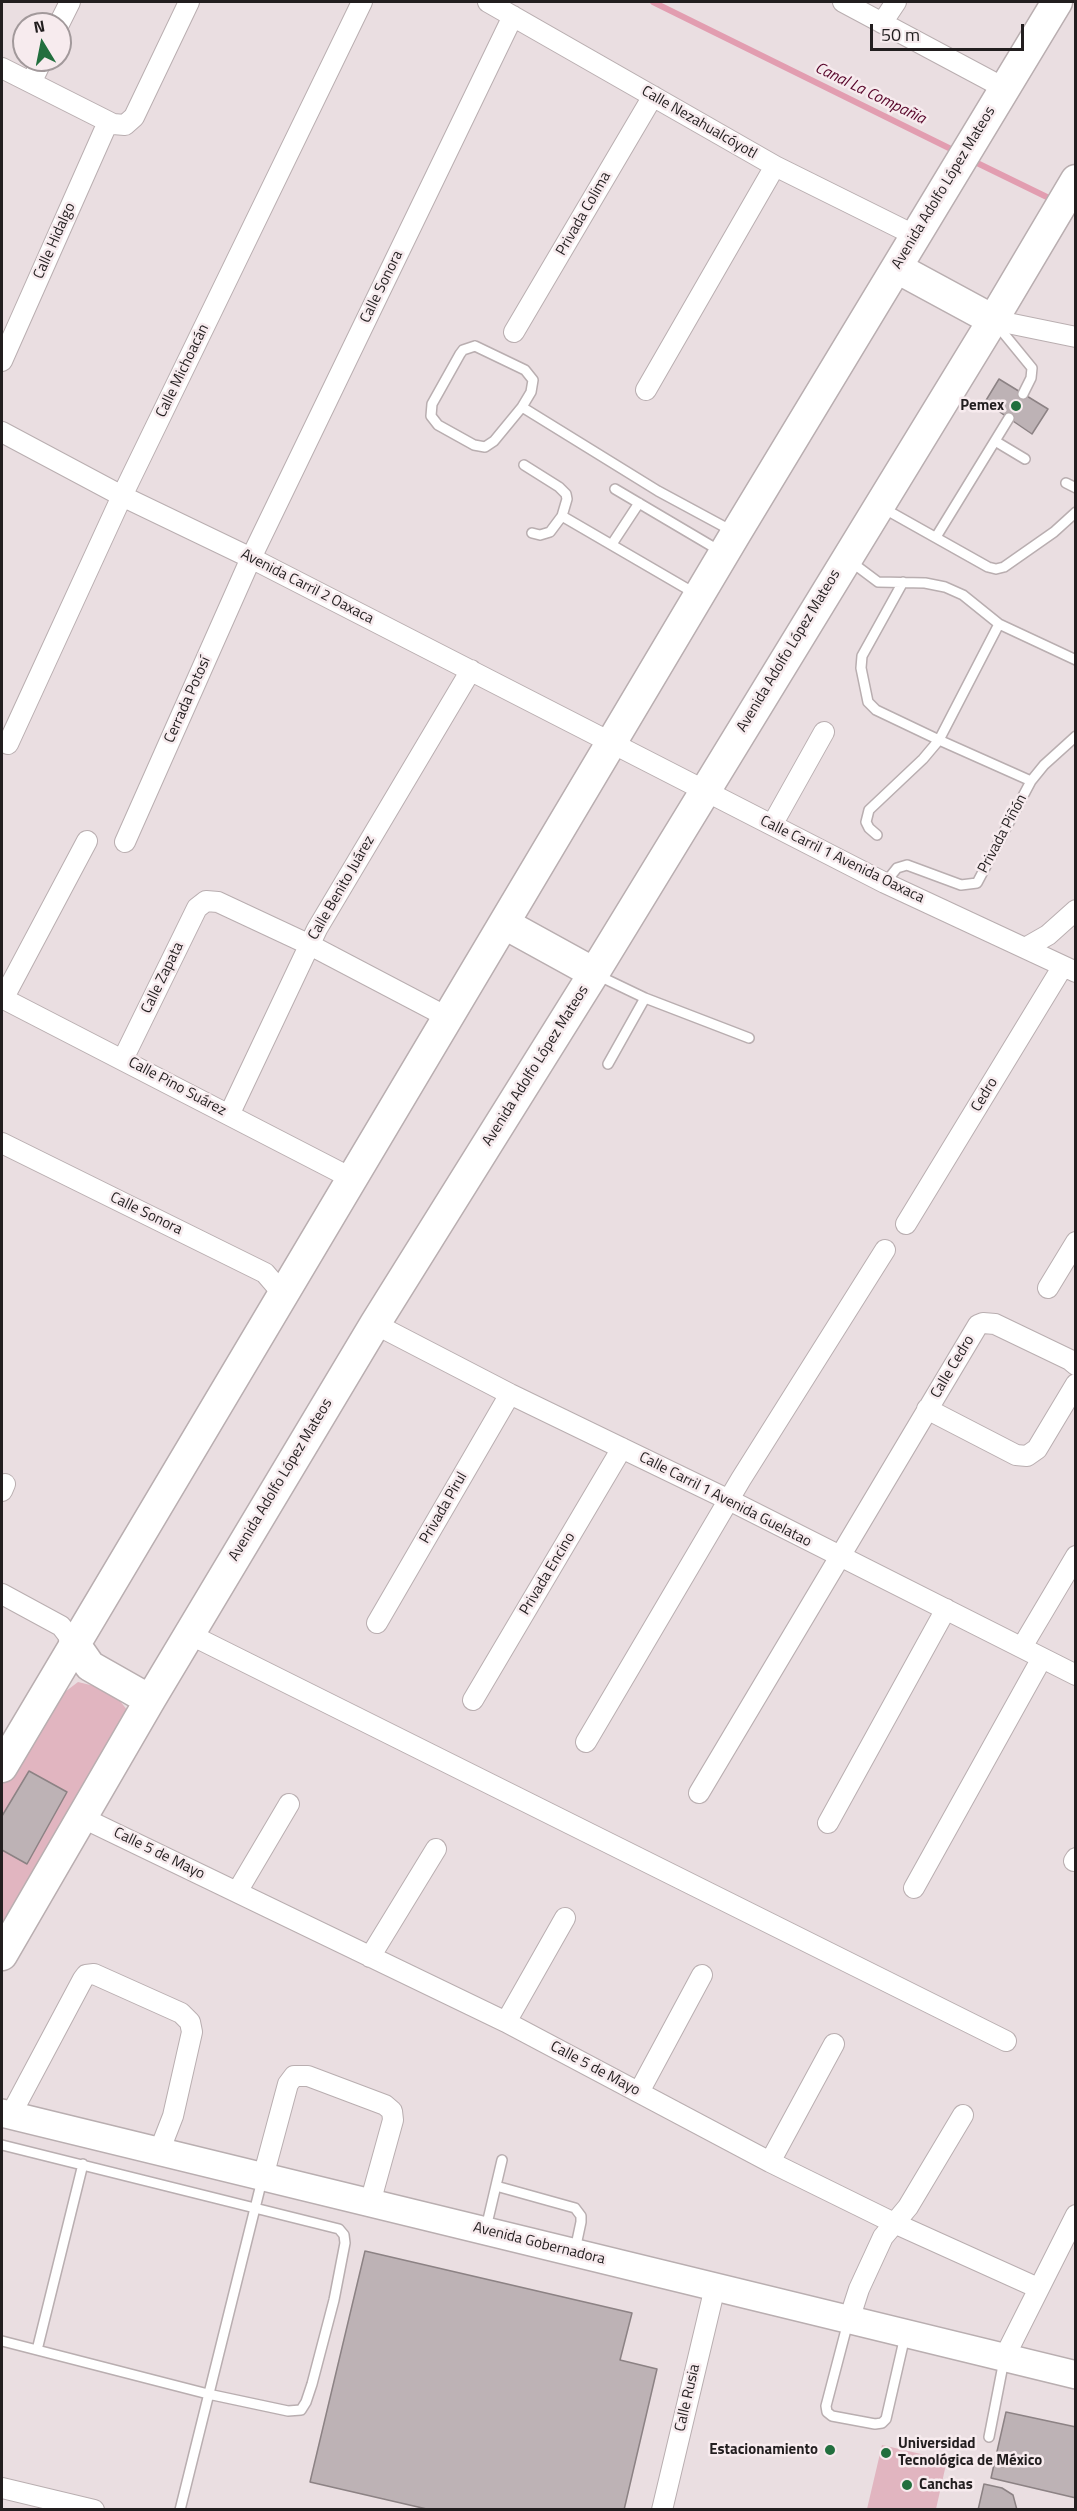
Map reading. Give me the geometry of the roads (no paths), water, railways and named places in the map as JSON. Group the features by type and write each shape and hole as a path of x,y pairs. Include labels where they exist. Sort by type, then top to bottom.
{"main road":[{"name":"Avenida Adolfo López Mateos","path":"2,1767 698,596 1057,2"},
{"name":"Avenida Adolfo López Mateos","path":"2,1955 189,1634 375,1324 594,973 1076,180"},
{"path":"897,268 993,320"},
{"path":"505,924 594,973"},
{"path":"74,1643 90,1666 150,1700"}],"street":[{"name":"Calle Hidalgo","path":"2,361 116,123 134,117 189,2"},
{"name":"Calle Michoacán","path":"8,744 122,496 362,2"},
{"name":"Calle Nezahualcóyotl","path":"488,2 775,166 920,228"},
{"path":"843,2 882,23 998,97"},
{"path":"882,23 896,2"},
{"name":"Calle Sonora","path":"251,558 513,16"},
{"path":"2,68 116,123"},
{"path":"32,81 36,72"},
{"name":"Privada Colima","path":"514,332 653,96"},
{"path":"646,390 775,166"},
{"path":"993,320 1076,337"},
{"name":"Avenida Carril 2 Oaxaca","path":"2,432 122,496 251,558 612,742"},
{"name":"Cerrada Potosí","path":"125,842 251,558"},
{"name":"Calle Benito Juárez","path":"229,1115 310,945 471,670"},
{"path":"772,825 824,732"},
{"name":"Calle Carril 1 Avenida Oaxaca","path":"612,742 704,792 885,883 1027,947 1069,969"},
{"path":"2,998 87,841"},
{"name":"Calle Zapata","path":"123,1059 197,908 206,901 218,902 310,945"},
{"path":"1027,947 1048,935 1076,910"},
{"path":"310,945 449,1018"},
{"name":"Cedro","path":"906,1224 1069,969"},
{"name":"Calle Pino Suárez","path":"2,998 351,1178"},
{"name":"Calle Sonora","path":"2,1144 265,1273 283,1294"},
{"path":"1048,1288 1076,1242"},
{"path":"586,1742 729,1500 885,1250"},
{"name":"Calle Cedro","path":"699,1792 975,1330 983,1323 995,1324 1076,1365"},
{"name":"Calle Carril 1 Avenida Guelatao","path":"375,1324 510,1394 729,1500 839,1558 1076,1675"},
{"name":"Calle Cedro","path":"927,1409 1016,1455 1027,1456 1037,1449 1076,1384"},
{"name":"Privada Pirul","path":"377,1623 510,1394"},
{"name":"Privada Encino","path":"473,1700 622,1448"},
{"path":"1022,1647 1076,1556"},
{"path":"2,1594 61,1626 74,1643"},
{"path":"828,1823 946,1609"},
{"path":"189,1634 1006,2041"},
{"path":"914,1888 1042,1658"},
{"path":"237,1892 289,1803"},
{"name":"Calle 5 de Mayo","path":"81,1817 506,2022 770,2162 894,2223 1038,2288"},
{"path":"370,1957 436,1849"},
{"path":"506,2022 564,1918"},
{"path":"6,2115 83,1979 86,1975 94,1974 181,2013 190,2022 192,2032 173,2116 159,2152"},
{"path":"639,2092 702,1975"},
{"path":"770,2162 834,2044"},
{"path":"263,2176 288,2084 294,2076 308,2076 385,2105 392,2111 393,2120 370,2203"},
{"name":"Avenida Gobernadora","path":"6,2115 1076,2375"},
{"path":"849,2320 869,2265 883,2237 908,2207 963,2115"},
{"path":"1004,2358 1076,2216"},
{"name":"Calle Rusia","path":"662,2510 715,2287"},
{"path":"2,2488 29,2502 94,2510"}],"lane":[{"path":"993,320 1030,364 1032,373 1023,394"},
{"path":"1051,333 1076,346"},
{"path":"475,346 530,374 533,386 522,406 494,441 485,447 474,445 438,425 431,416 430,409 459,354 468,347 475,346"},
{"path":"522,406 658,491 730,543"},
{"path":"936,537 1009,418"},
{"path":"995,441 1025,459"},
{"path":"524,465 563,490 567,499 562,516 554,528 546,534 532,533"},
{"path":"1066,483 1076,488"},
{"path":"615,489 639,503 730,543"},
{"path":"612,544 639,503"},
{"path":"878,505 988,567 996,569 1004,567 1054,532 1076,512"},
{"path":"562,516 698,596"},
{"path":"846,558 872,579 888,583 925,583 954,591 975,604 999,624 1076,660"},
{"path":"903,582 862,657 868,702 876,710 1031,780"},
{"path":"877,835 868,828 866,822 869,810 923,759 939,740 999,624"},
{"name":"Privada Piñón","path":"885,883 897,868 907,866 961,885 977,883 1031,780 1076,736"},
{"path":"594,973 645,998 750,1038"},
{"path":"608,1064 645,998"},
{"path":"2,2145 339,2229 345,2243 334,2300 303,2408 288,2411 208,2394 2,2341"},
{"path":"485,2231 502,2160"},
{"path":"37,2350 83,2164"},
{"path":"180,2510 263,2176"},
{"path":"496,2186 575,2208 581,2216 581,2222 574,2253"},
{"path":"849,2320 826,2406 827,2412 832,2416 875,2424 882,2423 886,2419 906,2334"},
{"path":"989,2437 1004,2358"}],"waterway":[{"name":"Canal La Compañia","path":"653,2 957,152"},
{"name":"Canal La Compañia","path":"971,160 1053,200"}],"place":[{"name":"Pemex","path":"1016,406"},
{"name":"Estacionamiento","path":"830,2450"},
{"name":"Universidad Tecnológica de México","path":"886,2453"},
{"name":"Canchas","path":"907,2485"}]}
